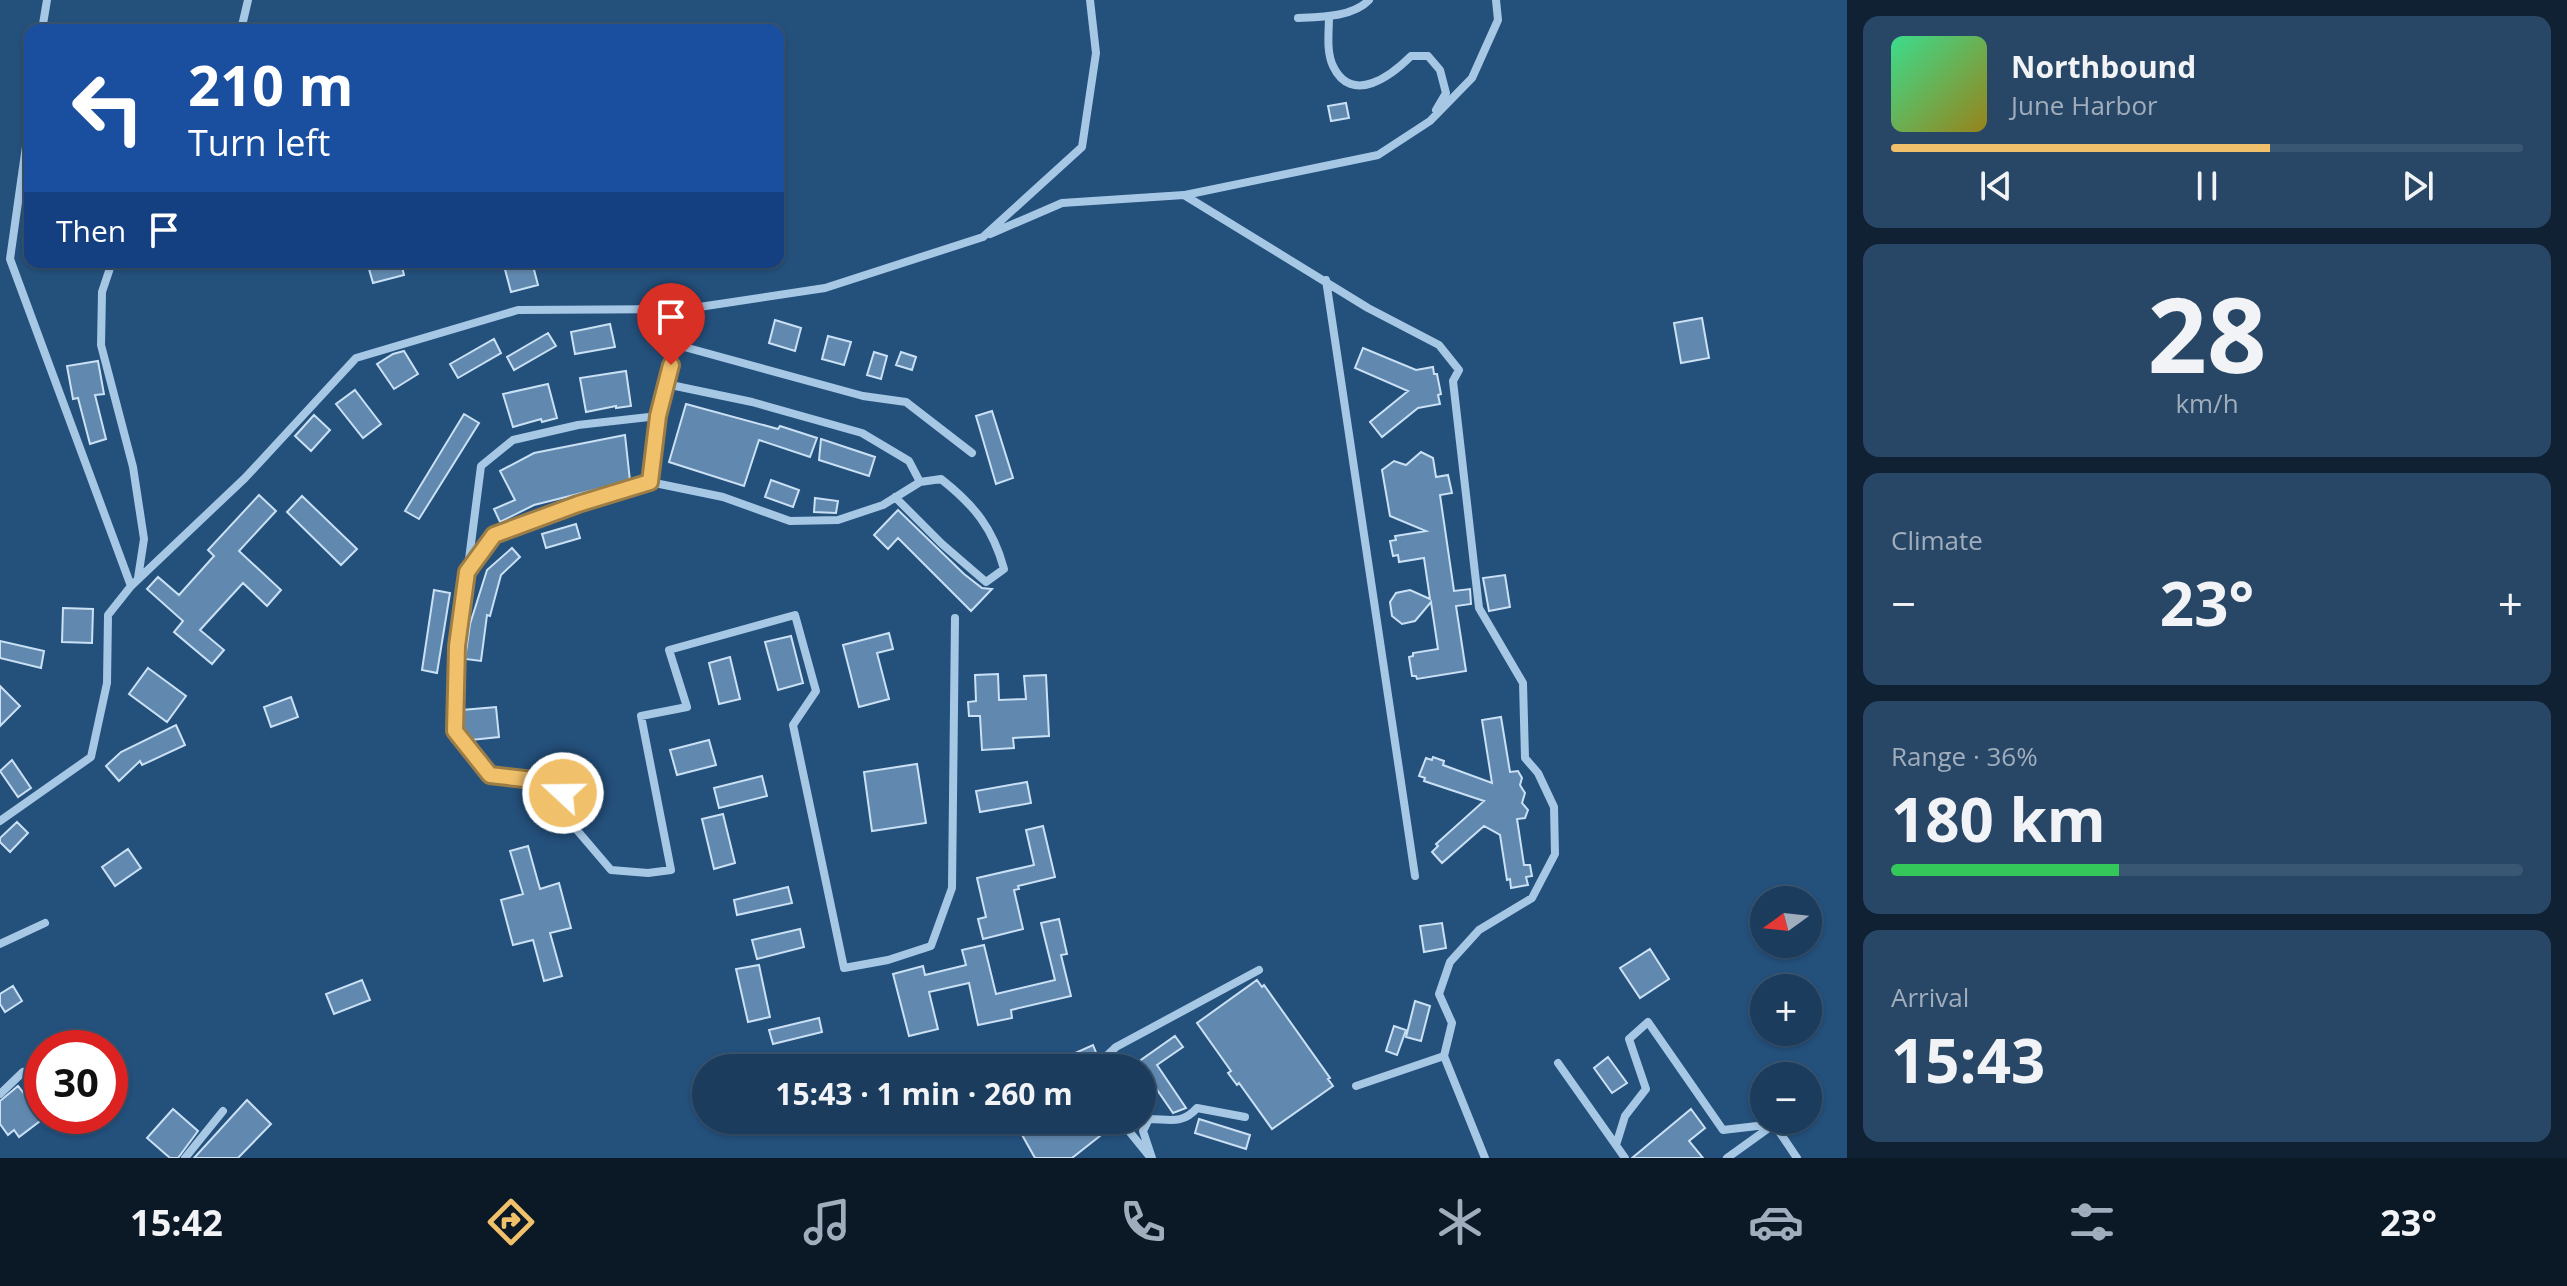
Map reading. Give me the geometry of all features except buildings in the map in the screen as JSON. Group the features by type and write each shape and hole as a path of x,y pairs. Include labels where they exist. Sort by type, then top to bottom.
{"street":[{"path":"43,24 47,0"},
{"path":"242,24 248,0"},
{"path":"983,237 1082,147 1096,53 1090,0"},
{"path":"1298,18 1329,16 1361,8 1369,0"},
{"path":"0,821 91,757 107,683 108,615 131,586 245,478 356,358 518,310 686,309 825,288 983,237 1062,203 1184,195 1378,155 1430,121 1472,78 1498,20 1496,0"},
{"path":"1329,16 1329,47 1334,68 1347,81 1363,86 1382,81 1411,56 1428,56 1440,70 1446,93 1430,121"},
{"path":"24,160 10,259 131,586"},
{"path":"1184,195 1368,308 1439,345 1459,370 1453,381 1479,608 1523,683 1525,758 1538,773 1554,807 1555,854 1532,898 1479,930 1450,962 1439,994 1452,1023 1444,1056 1485,1158"},
{"path":"110,268 102,292 101,345 135,481 144,539 138,579"},
{"path":"1326,280 1415,876"},
{"path":"650,482 658,416 686,309"},
{"path":"677,345 863,396 906,402 972,453"},
{"path":"666,384 752,402 862,433 909,461 920,482"},
{"path":"658,416 578,425 513,440 481,466 457,646 455,731 490,775 533,780 563,793 576,829 611,870 648,873 671,870 641,716 687,707 669,650 795,615 816,691 793,725 844,968 888,960 931,946 952,888 955,618"},
{"path":"467,572 494,535 650,482 723,497 790,521 838,520 883,505 895,497 920,482 941,479 970,502 997,542 1004,569 986,582 895,497"},
{"path":"0,944 45,923"},
{"path":"1109,1054 1116,1047 1259,970"},
{"path":"1616,1145 1625,1116 1646,1089 1629,1039 1648,1022 1723,1130 1750,1127"},
{"path":"1356,1086 1444,1056"},
{"path":"1558,1063 1625,1158"},
{"path":"0,1094 23,1072"},
{"path":"1151,1158 1143,1131 1149,1119 1174,1122 1189,1117 1197,1108 1245,1117"},
{"path":"185,1158 223,1111"},
{"path":"1131,1134 1151,1158"},
{"path":"1727,1158 1760,1134"},
{"path":"1781,1134 1797,1158"}],"route":[{"path":"563,793 533,780 490,775 455,731 457,646 467,572 494,535 650,482 658,416 671,365"}]}
